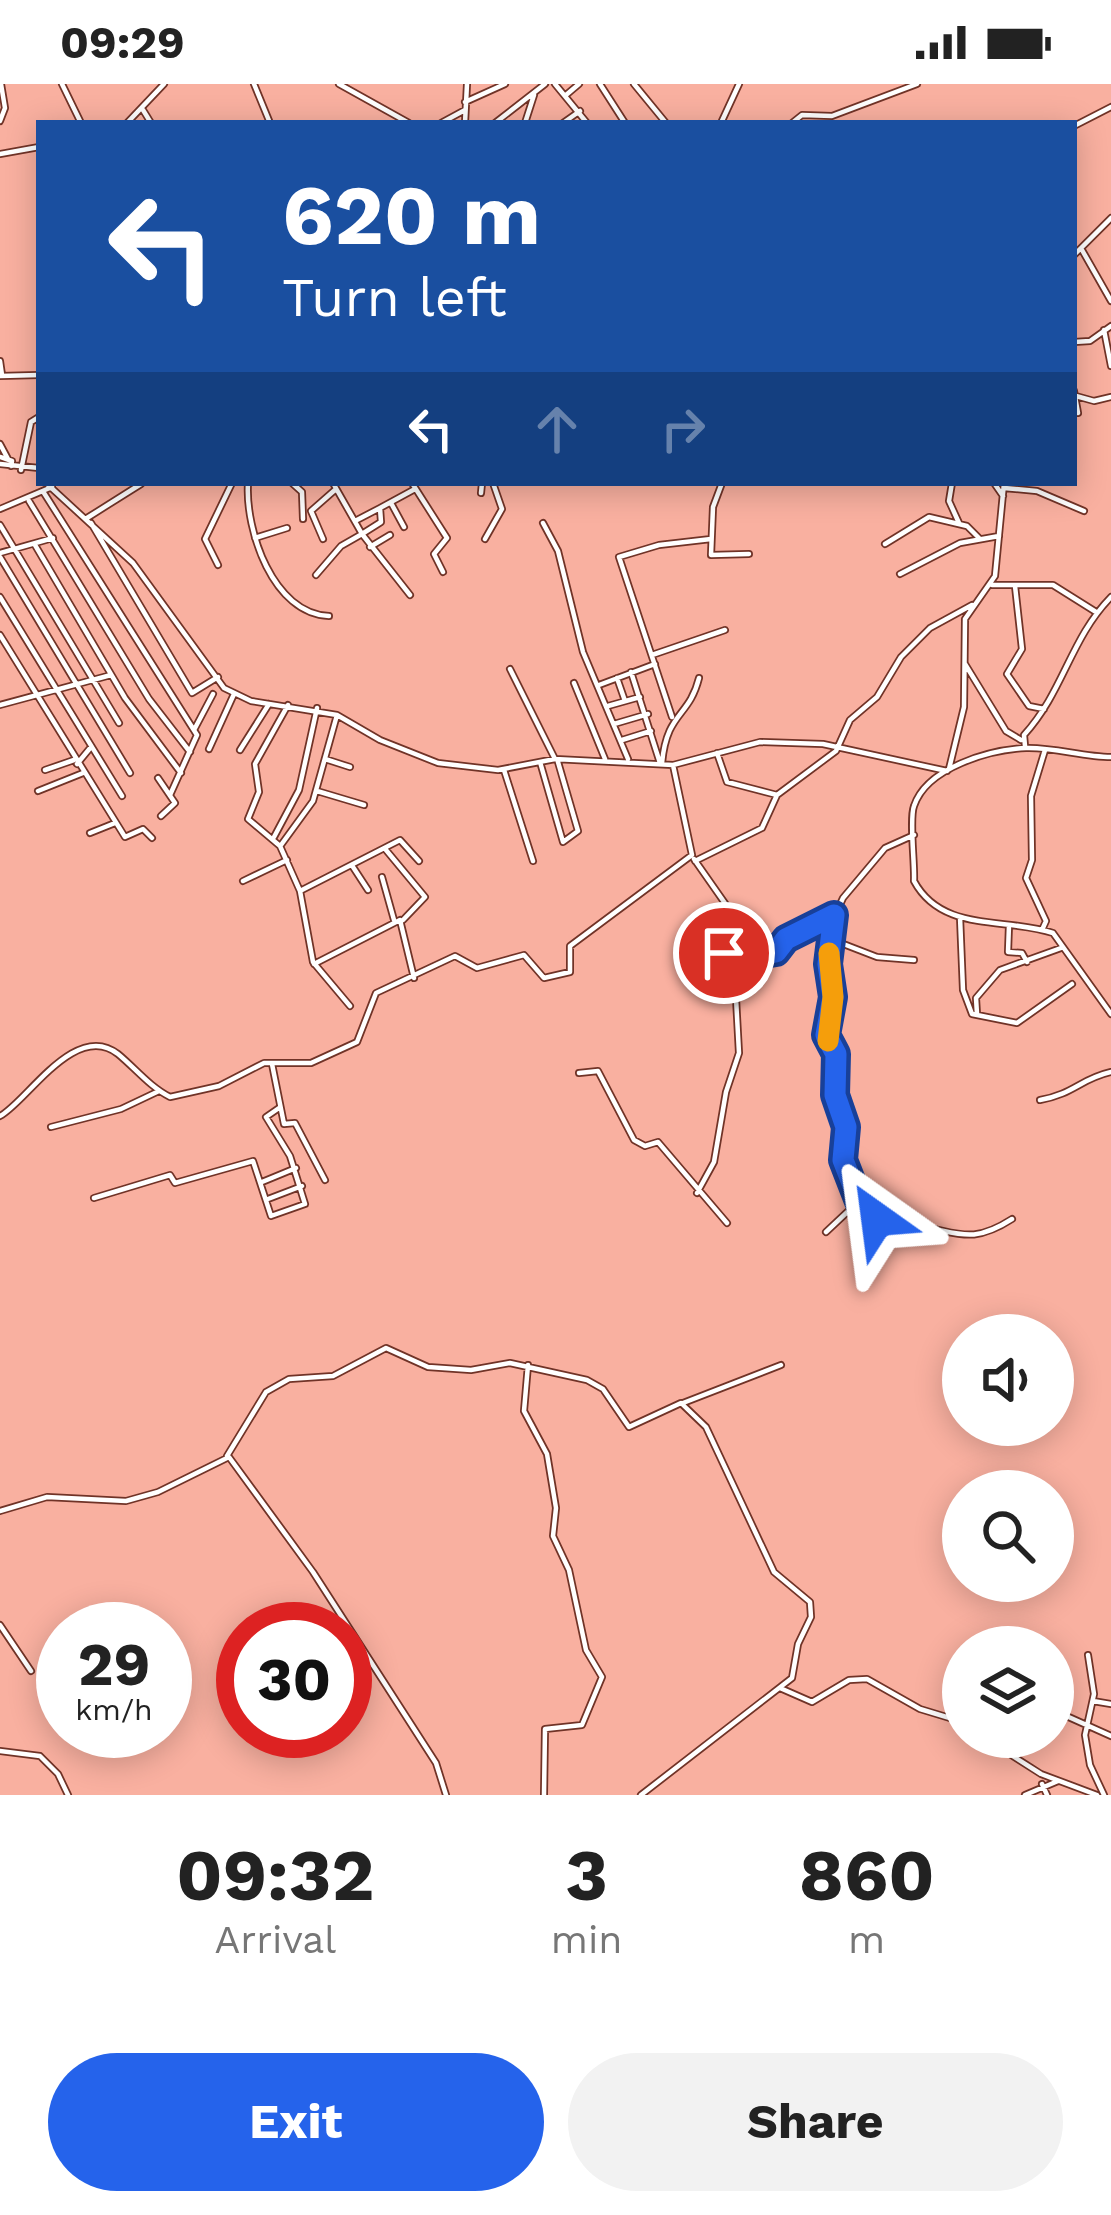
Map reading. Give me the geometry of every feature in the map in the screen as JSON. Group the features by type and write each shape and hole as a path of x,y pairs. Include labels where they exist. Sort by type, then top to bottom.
{"street":[{"path":"0,121 5,108 1,84"},
{"path":"62,84 80,120"},
{"path":"131,120 164,84"},
{"path":"254,84 269,120"},
{"path":"339,84 404,120"},
{"path":"348,89 358,84"},
{"path":"465,120 467,84"},
{"path":"445,120 505,84"},
{"path":"499,120 545,84"},
{"path":"555,84 585,120"},
{"path":"566,94 579,84"},
{"path":"600,84 623,120"},
{"path":"634,84 664,120"},
{"path":"722,120 739,84"},
{"path":"796,120 802,115 832,116 917,84"},
{"path":"528,120 534,91"},
{"path":"1077,124 1111,107"},
{"path":"143,110 149,120"},
{"path":"566,120 580,111"},
{"path":"0,154 36,148"},
{"path":"1077,253 1111,218"},
{"path":"1082,250 1111,302"},
{"path":"1077,342 1090,341 1107,328"},
{"path":"1107,328 1111,366"},
{"path":"0,361 1,375 36,375"},
{"path":"1077,395 1094,401 1111,397"},
{"path":"1077,406 1078,412"},
{"path":"20,470 31,422 36,419"},
{"path":"0,444 10,463"},
{"path":"0,460 36,472"},
{"path":"0,509 29,501 48,486"},
{"path":"50,486 140,571 234,694 269,704 317,708 438,763 504,770 556,760 628,759 673,765 760,742 886,754 918,768 948,770 1030,748 1111,757"},
{"path":"89,520 138,486"},
{"path":"218,565 205,539 231,486"},
{"path":"248,486 255,538 292,602 309,615 329,616"},
{"path":"295,486 302,492 303,519"},
{"path":"323,539 310,515 334,486 370,547 410,596"},
{"path":"355,520 414,486 447,538 434,554 443,572"},
{"path":"481,493 482,486"},
{"path":"485,539 502,509 494,486"},
{"path":"721,486 713,507 711,556 749,554"},
{"path":"952,486 950,501 959,523"},
{"path":"0,1116 54,1063 88,1051 114,1051 159,1091 173,1097 219,1086 272,1063 302,1065 352,1045 370,1017 373,996 459,956 477,968 524,955 544,978 567,973 573,968 570,946 693,858 762,828 777,795 838,748 850,720 877,697 901,658 930,628 972,605 992,586 1003,489 1037,491 1084,511"},
{"path":"44,493 197,737 170,795"},
{"path":"29,501 149,699 190,752"},
{"path":"391,503 404,527"},
{"path":"316,575 341,546 381,523 380,508"},
{"path":"885,544 929,518 959,523 979,538"},
{"path":"89,520 191,693 218,677"},
{"path":"543,523 558,551 583,652 628,759"},
{"path":"0,525 119,723"},
{"path":"255,538 287,528"},
{"path":"370,547 390,535"},
{"path":"900,574 979,538 999,536"},
{"path":"52,538 0,559 130,773"},
{"path":"661,763 672,718 619,557 659,545 711,539"},
{"path":"35,545 111,675 181,772"},
{"path":"992,586 1058,587 1096,612"},
{"path":"1015,586 1022,649 1007,674 1029,706 1044,709"},
{"path":"0,597 122,796"},
{"path":"1022,740 1061,688 1069,657 1096,612 1111,597"},
{"path":"972,605 964,626 962,722 948,770 916,800 916,887 931,903 960,916 1052,933 1111,1014"},
{"path":"652,655 725,630"},
{"path":"0,635 125,838 143,829 152,838"},
{"path":"598,685 656,664"},
{"path":"965,664 1006,731 1030,748"},
{"path":"510,669 556,760 578,831 563,842 539,762"},
{"path":"631,672 661,763"},
{"path":"0,705 111,675"},
{"path":"616,678 625,701"},
{"path":"672,718 692,700 699,678"},
{"path":"574,682 605,759"},
{"path":"194,730 213,694"},
{"path":"209,749 234,694"},
{"path":"608,706 640,697"},
{"path":"240,750 269,704"},
{"path":"288,705 254,766 259,792 247,815 280,846 300,891 314,964 350,1006"},
{"path":"274,837 299,790 317,708"},
{"path":"614,724 648,714"},
{"path":"280,846 317,791 337,715"},
{"path":"620,741 651,731"},
{"path":"44,770 75,762 91,748"},
{"path":"1042,930 1046,921 1026,878 1032,860 1030,796 1046,750"},
{"path":"716,752 727,782 777,795"},
{"path":"325,759 350,767"},
{"path":"673,765 693,858 729,909 715,933 736,991 738,1060 726,1092 714,1162 698,1193"},
{"path":"504,770 533,861"},
{"path":"38,791 82,773"},
{"path":"158,778 174,805 161,816"},
{"path":"317,791 364,805"},
{"path":"90,833 115,823"},
{"path":"727,958 776,952 786,939 834,915 885,848 914,835"},
{"path":"300,891 402,841 419,861"},
{"path":"386,850 425,897 407,910 403,922 414,978"},
{"path":"243,881 287,860"},
{"path":"353,867 368,890"},
{"path":"382,877 394,920"},
{"path":"834,915 828,964 833,997 826,1035 836,1054 835,1095 846,1127 843,1160 859,1201 885,1226 917,1226 951,1236 1012,1219"},
{"path":"960,916 965,1001 977,1015 1017,1022 1072,984"},
{"path":"314,964 394,920 403,922"},
{"path":"1009,925 1009,952 1022,952 1028,962"},
{"path":"833,940 877,957 914,960"},
{"path":"977,1015 976,998 1000,970 1061,948"},
{"path":"272,1063 284,1124 295,1124 325,1180"},
{"path":"579,1072 601,1074 634,1140 645,1146 657,1141 727,1223"},
{"path":"1040,1100 1066,1097 1084,1081 1111,1072"},
{"path":"51,1127 122,1108 159,1091"},
{"path":"94,1198 170,1175 174,1183 254,1161 272,1216 307,1203 296,1168 266,1118 279,1108"},
{"path":"261,1183 296,1168"},
{"path":"266,1199 302,1186"},
{"path":"826,1232 859,1201"},
{"path":"0,1511 47,1497 126,1501 170,1487 227,1456 266,1392 294,1377 333,1376 376,1351 398,1351 428,1367 528,1365 597,1384 629,1427 781,1365"},
{"path":"528,1365 524,1411 548,1454 556,1508 553,1536 569,1570 586,1650 602,1677 582,1725 545,1730 544,1795"},
{"path":"641,1795 668,1771 697,1756 724,1728 795,1673 810,1602 774,1572 706,1427 683,1403"},
{"path":"227,1456 321,1584 436,1762 446,1795"},
{"path":"0,1625 32,1671"},
{"path":"1088,1655 1092,1701 1084,1724 1088,1760 1100,1795"},
{"path":"780,1688 812,1702 851,1678 867,1679 920,1709 942,1716"},
{"path":"1092,1701 1111,1704"},
{"path":"1074,1719 1111,1736"},
{"path":"0,1751 40,1756 58,1774 68,1795"},
{"path":"1019,1758 1059,1781 1100,1795"},
{"path":"1025,1795 1042,1784 1059,1781"},
{"path":"1042,1784 1047,1795"},
{"path":"652,1790 660,1795"}],"slow traffic":[{"path":"828,1041 833,997 829,953"}],"route":[{"path":"724,953 733,959 776,952 786,939 834,915 828,964 833,997 826,1035 836,1054 835,1095 846,1127 843,1160 857,1184 862,1209 877,1219"}]}
